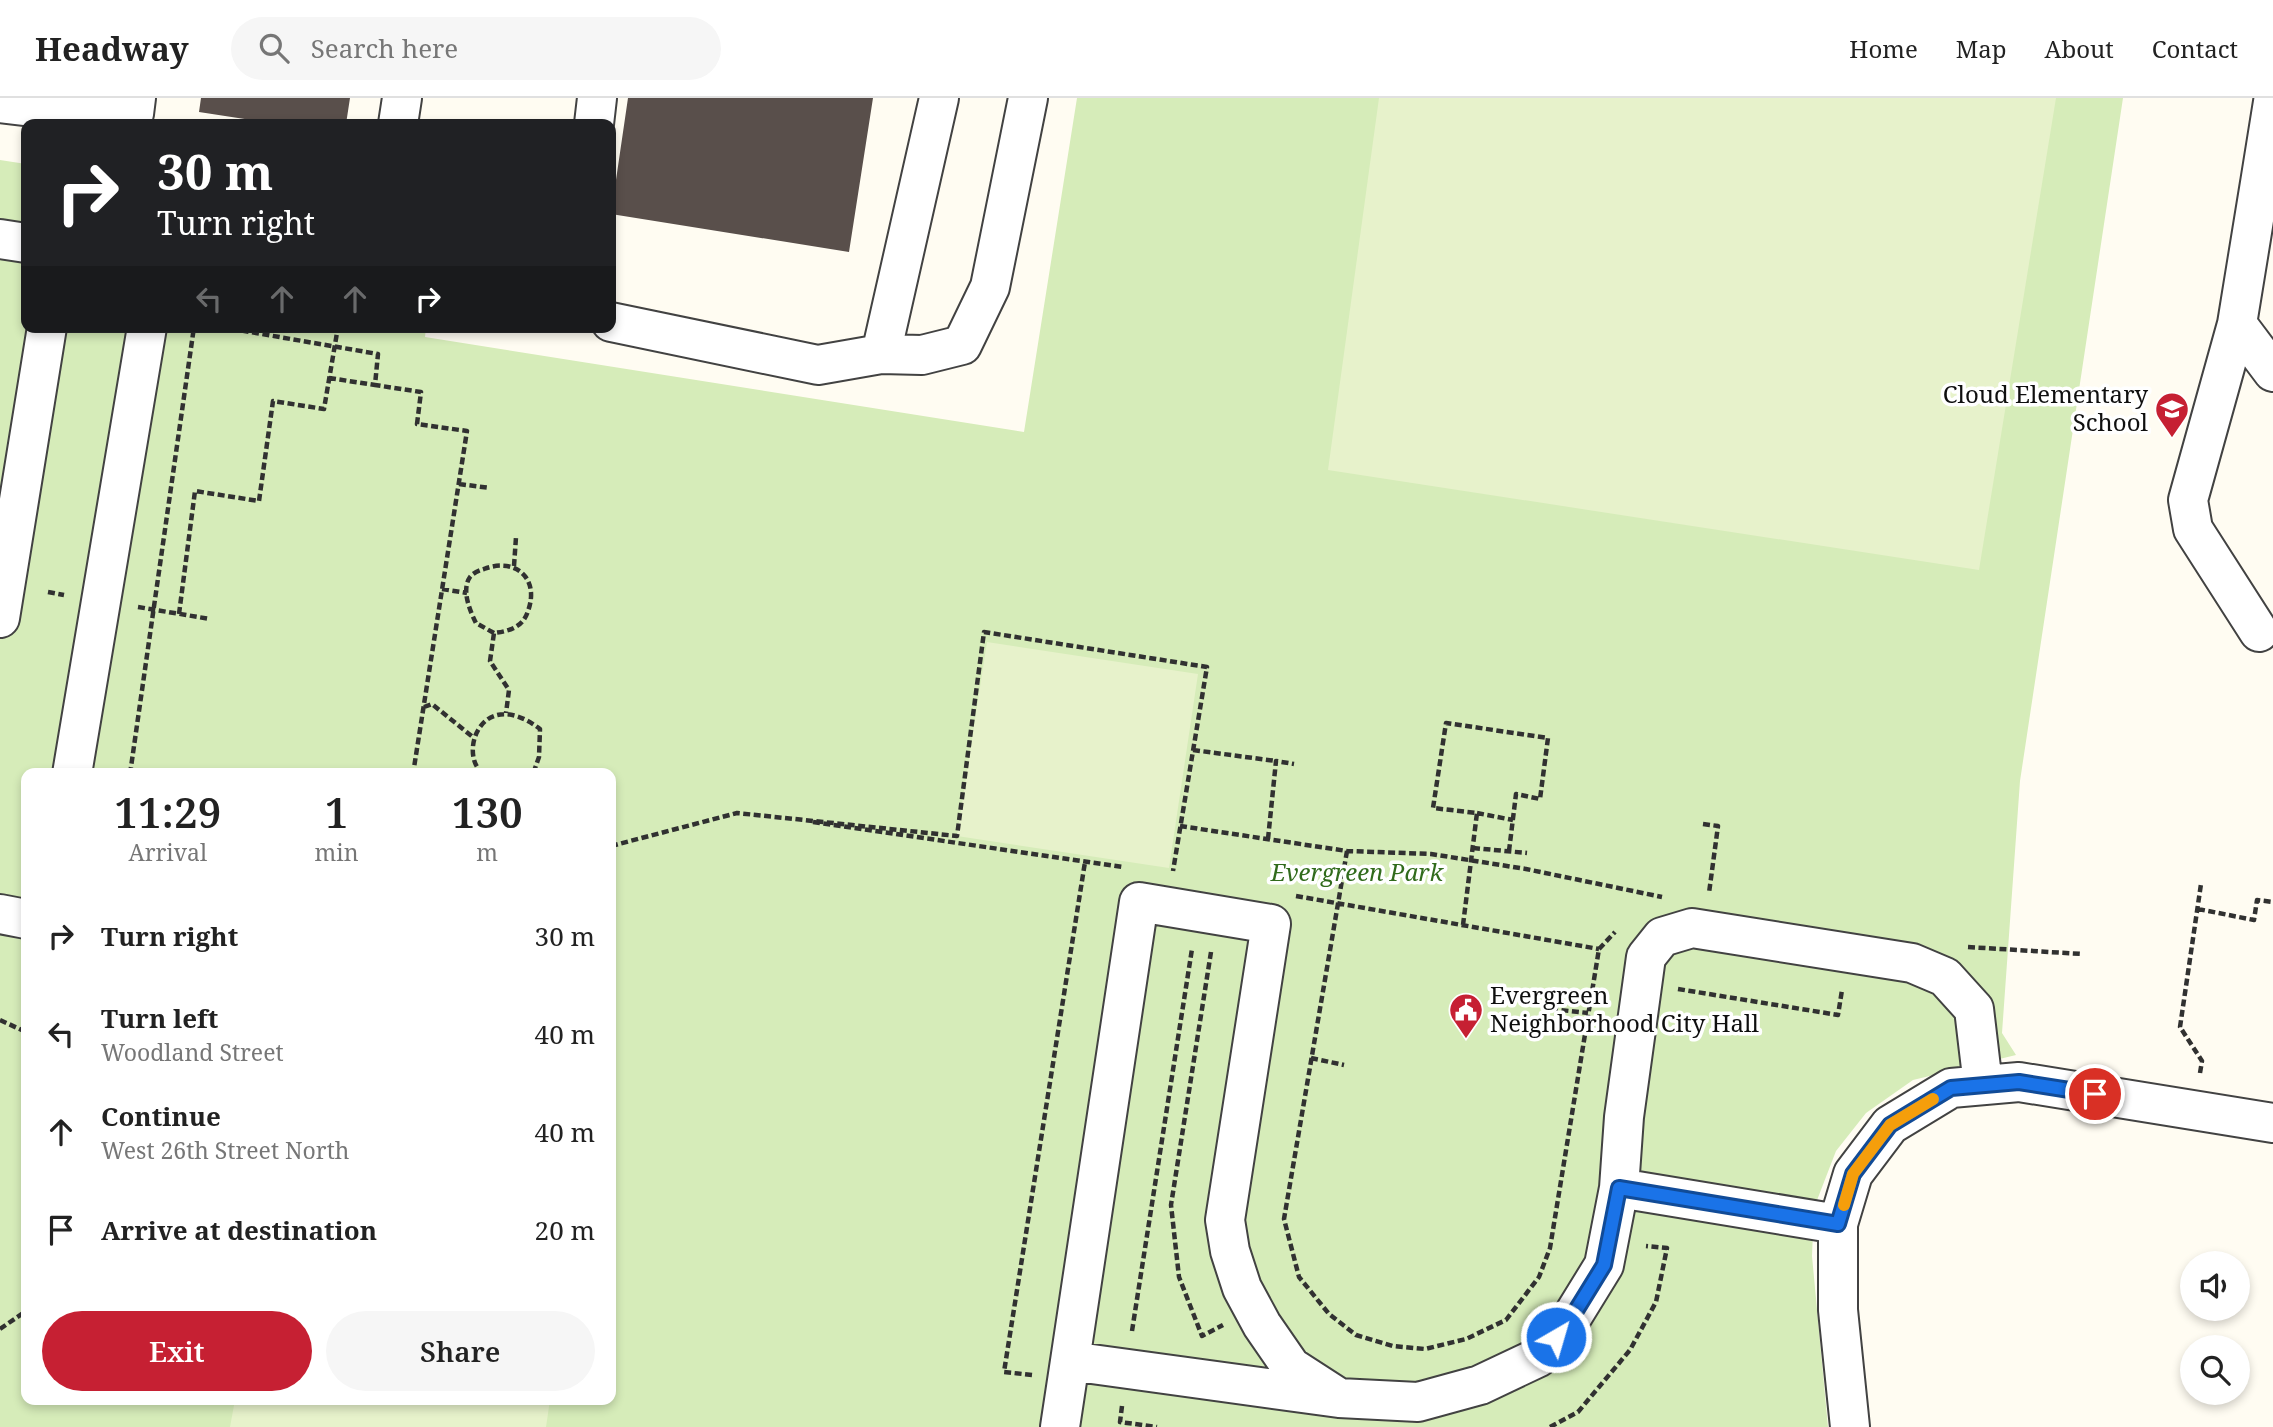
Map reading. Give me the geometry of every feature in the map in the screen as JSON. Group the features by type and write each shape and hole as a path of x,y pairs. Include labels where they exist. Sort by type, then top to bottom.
{"street":[{"path":"0,103 44,104 125,118 134,114 136,98"},
{"path":"399,119 402,98"},
{"path":"595,119 597,98"},
{"path":"881,354 939,98"},
{"path":"616,323 818,365 881,354 922,355 962,345 990,287 1028,98"},
{"path":"2259,632 2193,529 2188,500 2237,324 2267,184 2273,102"},
{"path":"0,239 21,242"},
{"path":"2237,324 2273,372"},
{"path":"0,618 46,333"},
{"path":"73,768 146,333"},
{"path":"1060,1427 1055,1368 1139,902 1271,925 1224,1220 1230,1251 1242,1288 1262,1325 1291,1367 1339,1398"},
{"path":"0,914 21,918"},
{"path":"1055,1368 1127,1368 1339,1398 1418,1402 1480,1385 1539,1357 1572,1317 1604,1265 1619,1188 1624,1118 1646,957 1661,937 1692,928 1912,963 1945,977 1975,1009 1983,1086"},
{"path":"1850,1427 1838,1310 1838,1224 1853,1174 1890,1125 1951,1088 2019,1082 2273,1123"},
{"path":"1619,1188 1838,1224"}],"path":[{"path":"131,768 193,333"},
{"path":"255,333 378,354 375,384"},
{"path":"179,614 195,491 259,501 273,401 324,409 337,333"},
{"path":"329,378 421,392 417,425 467,431 414,768"},
{"path":"459,484 490,488"},
{"path":"514,566 516,537"},
{"path":"503,564 514,566 524,574 530,585 530,607 526,617 515,628 495,633 476,624 468,602 470,576 503,564"},
{"path":"442,589 467,593"},
{"path":"616,845 737,813 957,836 984,632 1206,667 1172,875"},
{"path":"495,633 490,661 509,690 506,713"},
{"path":"424,707 432,704 474,738"},
{"path":"478,768 473,757 474,738 479,727 490,717 506,713 525,718 540,729 536,768"},
{"path":"1509,851 1513,820 1516,794 1539,799 1548,738 1446,723 1433,807 1513,820"},
{"path":"1193,750 1294,764"},
{"path":"1268,839 1276,761"},
{"path":"1463,925 1477,813"},
{"path":"813,822 1135,869"},
{"path":"1703,824 1718,826 1707,906"},
{"path":"1181,825 1347,851 1431,854 1668,898"},
{"path":"1473,848 1527,853"},
{"path":"1347,851 1284,1219 1299,1277 1329,1314 1356,1335 1394,1346 1425,1349 1466,1339 1506,1320 1539,1277 1550,1248 1599,948 1617,930"},
{"path":"1055,1368 1004,1373 1085,862"},
{"path":"2199,1084 2202,1061 2180,1027 2201,884"},
{"path":"1296,896 1599,948"},
{"path":"2198,909 2254,919 2257,900 2273,902"},
{"path":"1157,1427 1120,1422 1193,938"},
{"path":"1594,976 1838,1015"},
{"path":"1551,1009 1588,1013"},
{"path":"0,1020 21,1030"},
{"path":"1311,1058 1345,1065"},
{"path":"1550,1427 1578,1412 1630,1350 1656,1302 1667,1248 1637,1245"},
{"path":"0,1329 21,1314"}],"green space":[{"name":"Evergreen Park","path":"1077,98 2123,98 2020,781 2002,1033 2016,1055 1913,1080 1866,1113 1836,1151 1814,1208 1812,1256 1828,1427 0,1427 0,160 21,163 21,333 425,333 425,337 1024,432"},
{"path":"1379,98 2056,98 1979,570 1328,470"},
{"path":"987,642 1198,674 1169,868 957,836"},
{"path":"234,1405 549,1405 546,1427 230,1427"}],"building":[{"path":"201,98 350,98 347,119 245,119 199,112"},
{"path":"628,98 873,98 849,252 616,215 616,180"}],"slow traffic":[{"path":"1844,1205 1853,1174 1890,1125 1933,1099"}],"place":[{"name":"Cloud Elementary School","path":"2172,439"},
{"name":"Evergreen Neighborhood City Hall","path":"1466,1040"}],"route":[{"path":"1556,1337 1572,1317 1604,1265 1619,1188 1838,1224 1853,1174 1890,1125 1951,1088 2019,1082 2095,1094"}]}
